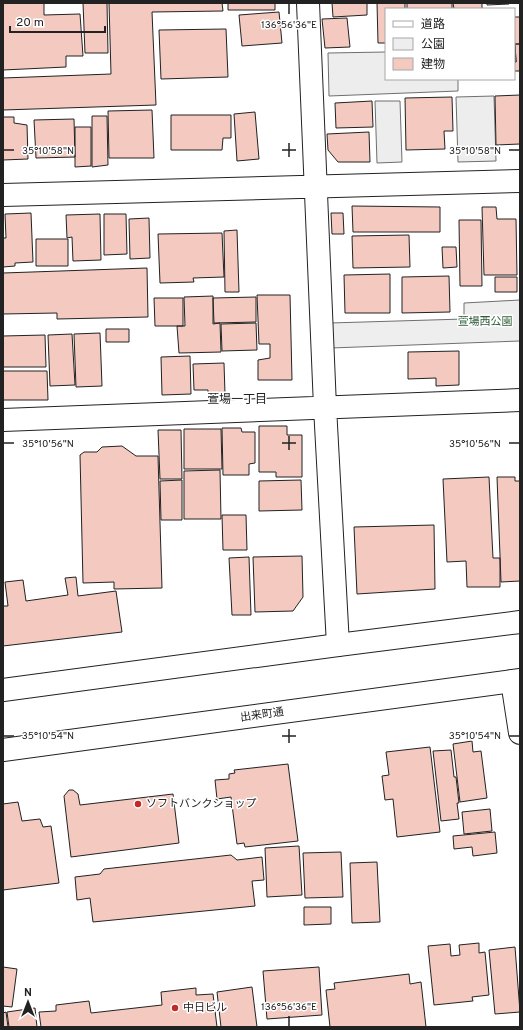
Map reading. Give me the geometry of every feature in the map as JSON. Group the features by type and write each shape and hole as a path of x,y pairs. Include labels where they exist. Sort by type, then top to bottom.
{"street":[{"path":"308,3 325,408 338,644"},
{"path":"3,195 520,181"},
{"path":"3,420 520,400"},
{"path":"3,690 338,644 520,622"},
{"path":"516,681 520,733"},
{"name":"出来町通","path":"3,750 516,681"}],"green space":[{"name":"萱場西公園","path":"520,300 520,341 331,348 330,323 464,319 464,303"}],"shaded area":[{"path":"385,52 385,80 458,80 458,91 329,96 328,53"},
{"path":"494,96 496,161 458,162 456,97"},
{"path":"375,101 400,101 402,162 377,163"}],"building":[{"path":"3,3 44,3 44,15 80,14 83,56 66,56 66,67 3,70"},
{"path":"83,3 107,3 108,53 85,53"},
{"path":"109,3 222,3 223,11 152,12 156,105 3,110 3,78 111,74"},
{"path":"228,3 275,3 275,10 228,10"},
{"path":"332,3 367,3 367,15 333,17"},
{"path":"377,3 405,3 405,8 385,8 385,43 378,43"},
{"path":"407,3 452,3 452,8 407,8"},
{"path":"453,3 482,3 482,8 454,8"},
{"path":"487,3 509,3 509,4 487,5"},
{"path":"279,12 282,43 242,46 239,15"},
{"path":"515,17 520,17 520,44 515,44"},
{"path":"347,18 350,47 325,48 322,19"},
{"path":"226,29 228,77 161,79 159,30"},
{"path":"515,44 520,44 520,71 515,71"},
{"path":"520,95 520,144 496,145 495,96"},
{"path":"452,97 453,131 444,131 445,149 406,150 405,98"},
{"path":"372,101 373,127 336,128 335,103"},
{"path":"152,110 154,158 109,158 108,111"},
{"path":"255,112 259,159 237,161 234,114"},
{"path":"171,115 231,115 231,138 223,138 222,150 171,150"},
{"path":"92,116 107,116 108,165 92,167"},
{"path":"3,117 14,117 14,123 27,125 28,159 3,160"},
{"path":"74,119 75,157 36,158 34,120"},
{"path":"75,127 91,127 91,166 75,167"},
{"path":"369,132 370,162 338,162 328,150 327,134"},
{"path":"352,206 440,207 440,232 353,232"},
{"path":"482,207 496,207 497,219 516,219 517,275 484,275"},
{"path":"31,213 33,262 15,263 15,266 3,267 3,238 6,238 5,214"},
{"path":"331,213 343,213 344,234 332,234"},
{"path":"100,214 101,260 73,261 72,237 67,238 66,215"},
{"path":"104,214 126,214 127,254 104,255"},
{"path":"149,218 150,258 130,259 129,219"},
{"path":"459,220 481,220 482,286 460,286"},
{"path":"237,230 239,292 225,292 224,231"},
{"path":"222,233 224,277 193,278 194,282 160,283 158,234"},
{"path":"409,235 410,267 353,268 352,236"},
{"path":"36,239 68,239 68,266 36,266"},
{"path":"442,247 456,247 457,267 443,268"},
{"path":"147,268 148,317 57,319 57,313 3,314 3,273"},
{"path":"390,274 390,313 345,313 344,275"},
{"path":"449,276 450,312 402,313 402,277"},
{"path":"495,277 517,277 517,292 495,292"},
{"path":"257,295 290,295 292,380 258,380 258,360 270,358 270,344 259,344"},
{"path":"213,296 213,324 220,323 221,352 179,353 177,326 185,326 184,297"},
{"path":"256,297 256,322 214,323 213,298"},
{"path":"154,298 183,298 183,326 155,326"},
{"path":"256,323 257,350 222,351 221,324"},
{"path":"106,329 129,329 129,342 106,342"},
{"path":"100,333 102,386 76,387 74,334"},
{"path":"72,334 75,385 50,386 48,335"},
{"path":"45,335 46,367 3,367 3,336"},
{"path":"459,351 459,385 436,386 436,378 408,379 408,352"},
{"path":"190,356 191,394 162,395 161,357"},
{"path":"224,363 225,394 208,395 208,390 194,390 193,364"},
{"path":"3,371 47,371 48,400 3,400"},
{"path":"259,426 287,426 287,435 302,435 302,477 276,477 276,472 259,472"},
{"path":"222,428 241,428 242,432 255,432 255,463 249,464 249,475 223,475"},
{"path":"184,429 221,429 222,469 184,469"},
{"path":"158,430 181,430 182,479 160,479"},
{"path":"122,446 136,456 158,456 162,588 114,589 114,582 83,583 80,455 84,452 97,452 102,447"},
{"path":"220,470 221,519 184,519 184,471"},
{"path":"489,477 493,558 500,558 500,587 467,587 466,561 447,562 443,479"},
{"path":"497,477 515,477 515,481 520,481 520,581 501,582"},
{"path":"182,480 182,520 161,520 160,481"},
{"path":"301,480 302,510 259,511 259,481"},
{"path":"222,515 246,515 247,550 223,550"},
{"path":"434,525 435,589 357,594 354,527"},
{"path":"302,556 303,597 293,611 255,612 253,557"},
{"path":"249,557 251,615 232,615 229,558"},
{"path":"76,577 78,596 116,591 122,632 3,646 3,606 8,606 5,582 23,580 26,601 68,595 65,578"},
{"path":"472,741 473,752 481,751 487,798 460,802 453,744"},
{"path":"430,747 440,832 397,837 393,799 385,800 382,776 389,775 386,752"},
{"path":"451,750 454,777 456,777 459,819 441,821 433,751"},
{"path":"288,764 298,841 245,847 244,843 237,844 231,797 217,799 215,780 229,779 229,774 235,773 234,770"},
{"path":"69,790 73,790 78,794 80,805 173,794 179,843 71,857 64,796"},
{"path":"18,802 22,821 40,819 43,827 51,826 59,883 3,890 3,804"},
{"path":"490,809 492,831 464,834 462,812"},
{"path":"495,832 497,853 473,856 472,847 454,849 453,836"},
{"path":"299,846 302,895 267,897 265,848"},
{"path":"341,852 343,897 305,898 303,853"},
{"path":"231,855 237,860 262,857 264,880 252,881 255,906 93,922 90,898 77,900 75,877 100,874 104,869"},
{"path":"377,862 380,922 352,923 350,863"},
{"path":"304,907 331,907 331,924 304,925"},
{"path":"479,943 479,953 485,952 489,995 472,997 473,1001 434,1005 428,946 450,944 451,956 460,955 459,945"},
{"path":"515,947 520,1012 495,1014 489,950"},
{"path":"3,967 17,969 12,1007 3,1006"},
{"path":"319,967 322,1015 267,1019 263,971"},
{"path":"409,974 410,984 421,982 426,1027 330,1027 326,990 335,989 334,983"},
{"path":"252,987 257,1027 221,1027 217,992"},
{"name":"中日ビル","path":"196,988 196,995 213,994 217,1027 41,1027 39,1012 56,1011 56,1005 89,1001 91,1013 162,1005 161,992"},
{"path":"35,1008 37,1027 9,1027 7,1012"},
{"path":"6,1012 8,1027 3,1027 3,1013"}],"place":[{"name":"ソフトバンクショップ","path":"138,804"},
{"name":"中日ビル","path":"175,1008"}],"district":[{"name":"萱場一丁目","path":"237,400"}]}
